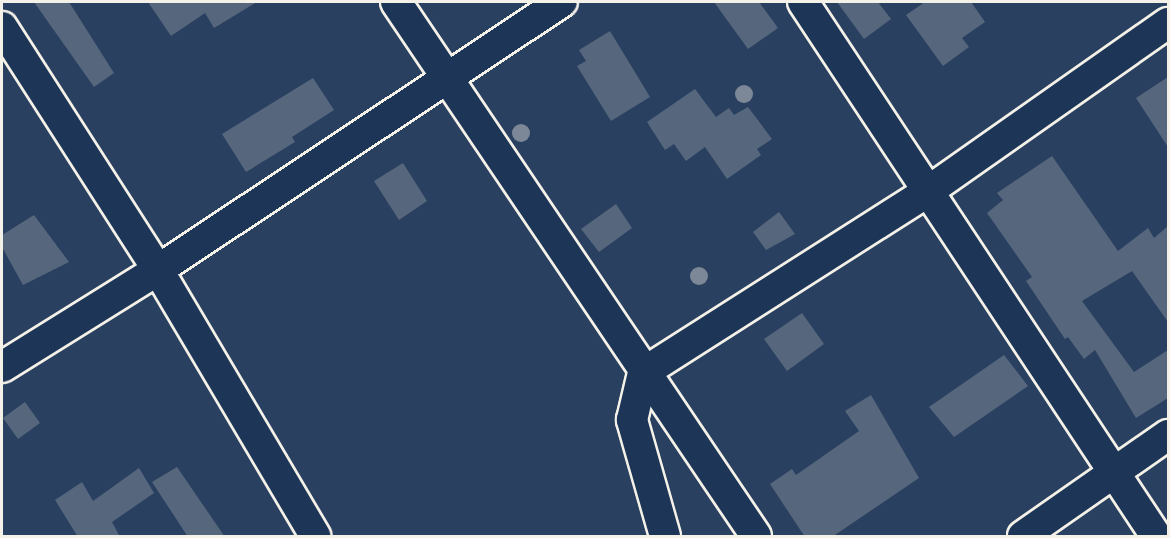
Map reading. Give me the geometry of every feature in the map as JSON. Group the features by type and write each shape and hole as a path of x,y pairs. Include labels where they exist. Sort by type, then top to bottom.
{"street":[{"path":"396,2 449,77 643,373 756,537"},
{"path":"2,366 158,270 562,2"},
{"path":"803,2 930,190 1156,537"},
{"path":"665,537 632,420 643,373 930,190 1168,23"},
{"path":"2,27 158,270 315,537"},
{"path":"1023,537 1114,470 1168,435"}],"building":[{"path":"34,2 69,2 114,73 94,87"},
{"path":"148,2 257,2 214,28 205,13 171,36"},
{"path":"714,2 759,2 778,28 748,49"},
{"path":"837,2 878,2 891,19 864,39"},
{"path":"925,2 971,2 985,22 962,38 969,47 943,66 906,15"},
{"path":"610,31 650,97 611,121 577,66 586,61 579,50"},
{"path":"1168,77 1168,147 1136,98"},
{"path":"313,78 334,110 292,137 295,142 246,172 222,134"},
{"path":"695,89 716,117 729,108 734,115 748,107 772,139 757,149 761,155 727,179 705,147 686,161 674,144 665,150 647,122"},
{"path":"1052,156 1118,251 1148,228 1154,238 1168,226 1168,322 1132,271 1082,301 1134,372 1168,350 1168,398 1136,418 1095,350 1084,359 1068,337 1065,339 1026,281 1032,277 987,213 1003,200 997,193"},
{"path":"403,163 427,201 399,220 374,181"},
{"path":"616,204 632,228 599,252 581,229"},
{"path":"779,212 795,234 766,250 753,232"},
{"path":"34,215 69,262 23,285 2,247 2,235"},
{"path":"802,313 824,344 787,371 764,339"},
{"path":"1004,355 1028,386 954,437 929,407"},
{"path":"871,395 919,478 832,537 805,537 770,484 792,469 796,475 859,431 845,411"},
{"path":"25,402 40,423 18,439 3,418"},
{"path":"177,467 225,537 188,537 152,482"},
{"path":"139,468 154,493 112,522 120,537 78,537 55,500 82,482 93,501"}]}
